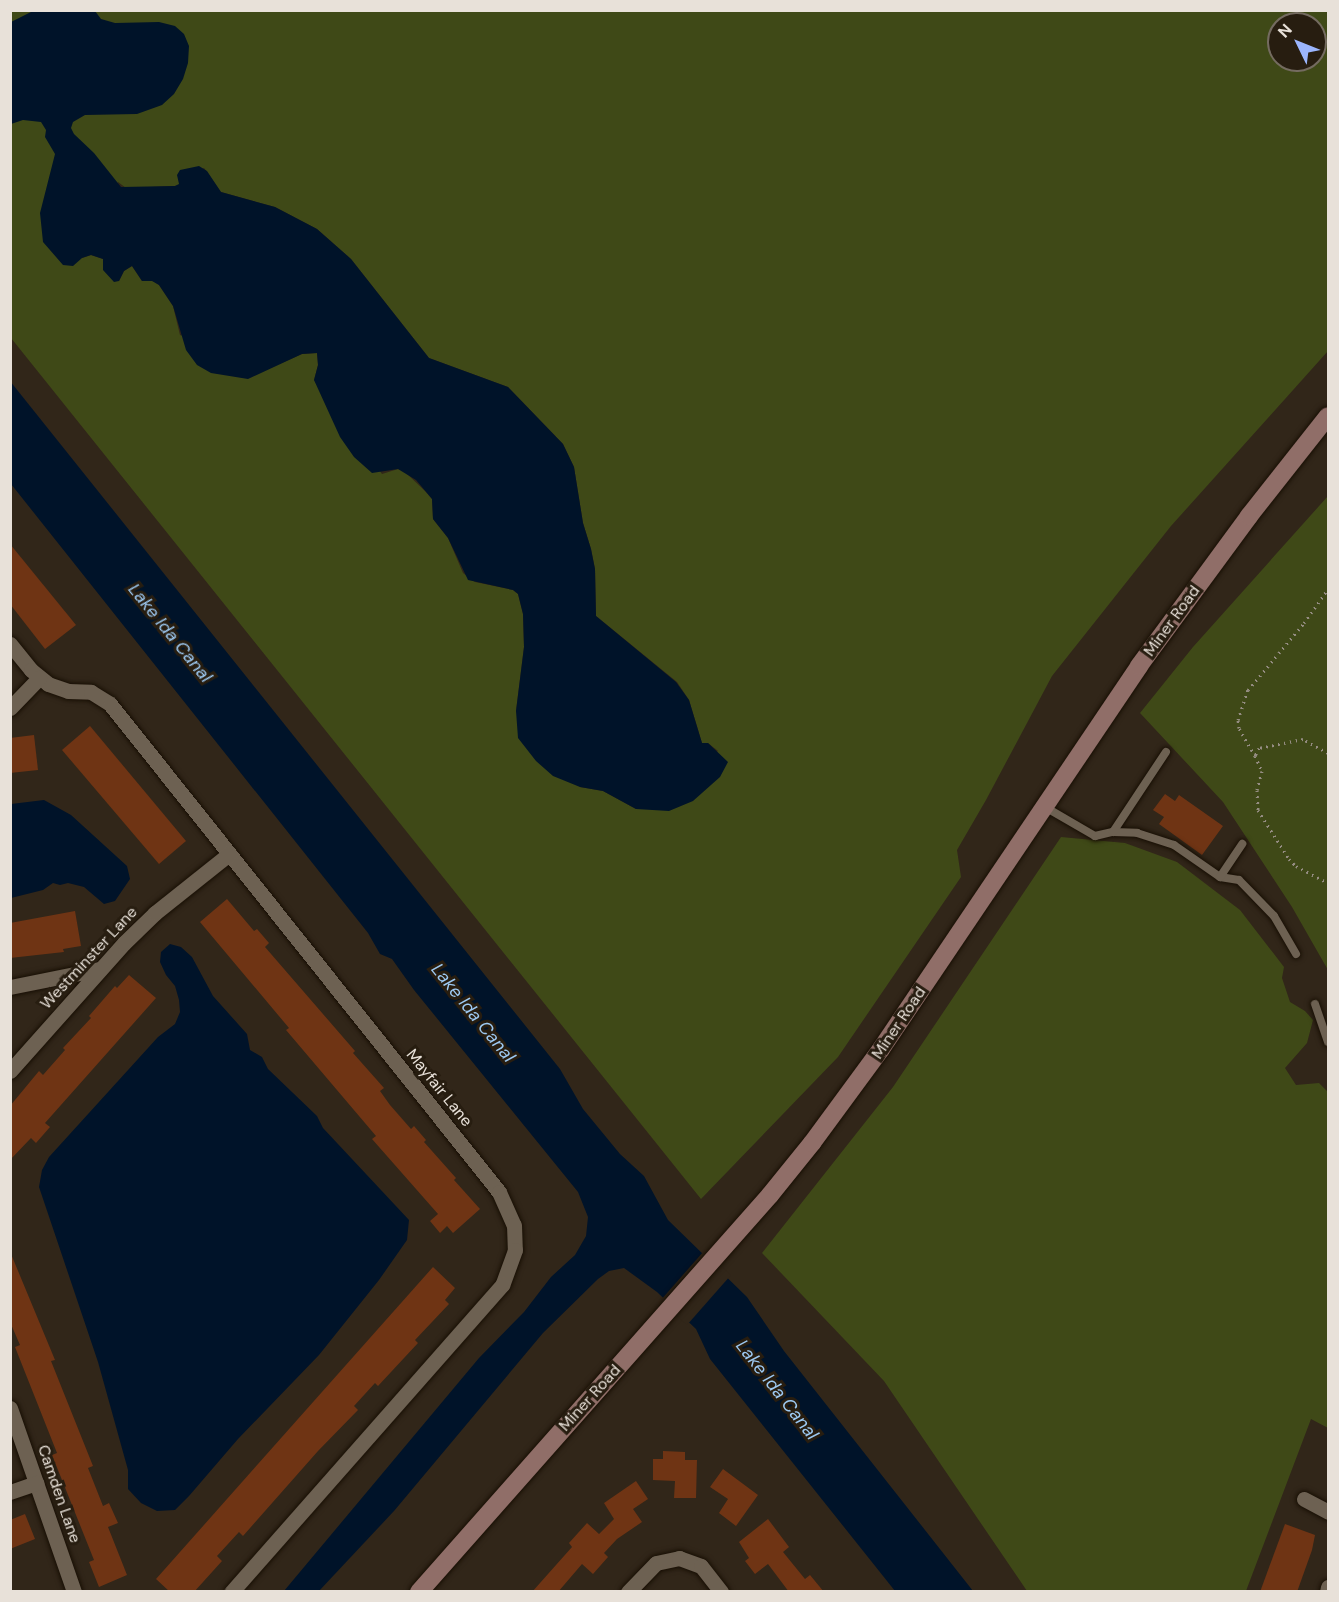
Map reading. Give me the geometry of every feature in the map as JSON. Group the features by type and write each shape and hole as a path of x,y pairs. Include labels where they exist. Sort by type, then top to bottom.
{"street":[{"name":"Miner Road","path":"419,1592 791,1170 860,1080 1043,806 1182,606 1329,416"},
{"name":"Mayfair Lane","path":"10,644 39,678 58,688 91,692 110,704 499,1192 511,1213 516,1238 513,1262 502,1285 231,1592"},
{"path":"10,708 39,678"},
{"name":"Westminster Lane","path":"10,1071 100,969 155,913 229,854"},
{"path":"10,987 100,969"},
{"name":"Camden Lane","path":"10,1408 74,1592"},
{"path":"10,1491 36,1483"},
{"path":"1304,1498 1329,1512"},
{"path":"628,1592 656,1563 679,1558 701,1566 722,1592"},
{"path":"1327,1592 1329,1587"}],"lane":[{"path":"1113,832 1166,752"},
{"path":"1043,806 1095,836 1113,832 1137,832 1174,845 1220,877 1239,880 1274,916 1296,954"},
{"path":"1220,877 1242,844"},
{"path":"1315,1004 1329,1042"}],"path":[{"path":"1329,590 1248,690 1238,720 1239,728 1262,771 1257,790 1258,810 1289,859 1296,866 1329,883"},
{"path":"1255,756 1259,748 1303,739 1329,753"}],"green space":[{"path":"11,11 1328,11 1328,351 1171,526 1052,676 957,850 961,877 838,1057 701,1199 11,338","holes":["204,168 221,192 275,207 317,229 351,259 429,358 508,387 563,444 574,467 583,523 595,569 596,616 677,682 689,700 702,743 708,743 718,751 636,809 603,791 580,787 516,711 524,647 523,614 518,594 513,590 475,582 463,573 448,538 433,519 432,499 404,471 398,469 382,474 314,380 318,365 317,353 302,354 279,364 180,335 173,306 159,285 152,280 142,281 132,266 124,271 119,281 103,259 91,255 82,258 118,182 126,188 175,186 179,185 179,180"]},
{"path":"1328,496 1328,970 1292,907 1223,802 1140,713 1193,647"},
{"path":"1061,837 1125,843 1177,862 1240,910 1284,967 1282,978 1290,1002 1305,1011 1313,1020 1307,1043 1285,1068 1296,1085 1319,1083 1328,1092 1328,1428 1311,1419 1246,1591 1027,1591 884,1381 762,1253 893,1087"}],"water":[{"path":"33,11 95,11 101,19 115,23 159,22 175,26 184,34 189,46 188,63 183,79 174,94 162,105 137,114 85,115 73,122 71,128 74,134 94,153 121,187 175,186 179,184 177,175 180,170 199,166 207,171 221,192 275,207 317,229 351,259 429,358 508,387 563,444 574,467 583,523 595,569 596,616 676,682 689,700 702,743 708,743 728,762 720,777 693,801 669,811 636,809 603,791 580,787 553,776 536,761 518,738 516,711 524,647 523,614 518,594 513,590 468,580 448,538 433,519 432,499 416,480 398,469 372,473 354,457 340,437 314,380 318,365 317,353 302,354 248,379 211,373 197,365 186,350 173,306 159,285 152,281 142,281 132,266 124,271 119,281 114,282 103,270 103,259 91,255 82,258 73,266 63,265 43,242 40,213 55,154 45,137 46,130 41,122 23,120 11,124 11,22"},
{"name":"Lake Ida Canal","path":"10,381 560,1069 583,1109 620,1154 644,1176 668,1220 747,1297 784,1351 973,1591 895,1591 710,1359 696,1329 657,1292 624,1268 609,1271 598,1279 543,1333 394,1511 319,1591 284,1591 479,1358 524,1312 551,1277 575,1255 586,1236 588,1217 578,1192 414,990 392,959 380,954 368,933 11,484"},
{"path":"44,800 71,815 127,866 130,879 115,901 104,904 84,887 68,883 60,885 53,883 43,890 11,898 11,804"},
{"path":"170,944 181,947 192,957 213,996 247,1034 250,1050 262,1057 268,1069 317,1116 323,1128 409,1220 407,1240 379,1280 319,1355 238,1439 175,1510 157,1511 141,1503 128,1489 128,1470 98,1362 39,1187 42,1170 49,1157 158,1037 175,1024 180,1012 179,1000 175,986 166,975 160,962 161,952"}],"pier":[{"path":"704,1251 731,1275 687,1325 661,1300"}],"building":[{"path":"10,544 76,625 45,649 10,604"},
{"path":"90,726 186,841 159,864 62,750"},
{"path":"34,735 38,770 10,773 10,738"},
{"path":"1165,794 1175,801 1179,795 1223,826 1202,855 1159,824 1164,817 1153,810"},
{"path":"227,899 254,931 257,929 269,943 265,947 355,1051 353,1053 384,1088 380,1091 390,1105 411,1129 414,1126 426,1140 424,1142 456,1178 454,1180 480,1209 453,1233 447,1226 440,1233 430,1221 438,1214 372,1139 376,1136 286,1030 289,1028 200,922"},
{"path":"75,911 81,946 63,949 64,952 10,958 10,923"},
{"path":"129,975 156,998 45,1123 50,1127 36,1143 31,1138 10,1160 10,1106 39,1071 43,1075 65,1050 63,1048 91,1018 89,1016 115,986 117,988"},
{"path":"11,1254 55,1360 51,1361 93,1466 88,1468 103,1506 109,1503 118,1523 108,1527 127,1575 99,1587 89,1562 94,1560 52,1455 57,1453 15,1347 20,1345 10,1322"},
{"path":"433,1267 455,1288 445,1300 449,1304 415,1340 418,1343 378,1386 375,1383 354,1406 358,1410 318,1451 243,1536 239,1532 217,1556 222,1561 194,1592 170,1592 156,1579"},
{"path":"663,1451 685,1452 685,1460 697,1460 696,1498 674,1498 675,1481 653,1480 653,1459 663,1459"},
{"path":"723,1469 758,1495 736,1526 719,1513 728,1499 710,1487"},
{"path":"636,1481 648,1499 633,1509 642,1522 617,1539 604,1553 608,1557 593,1574 582,1564 558,1592 532,1592 572,1547 569,1543 587,1523 599,1534 614,1519 604,1503"},
{"path":"25,1514 35,1539 10,1549 10,1520"},
{"path":"768,1519 789,1547 783,1552 805,1579 810,1575 824,1592 789,1592 768,1564 755,1574 745,1561 749,1558 739,1542"},
{"path":"1285,1524 1315,1535 1297,1592 1260,1592"}]}
